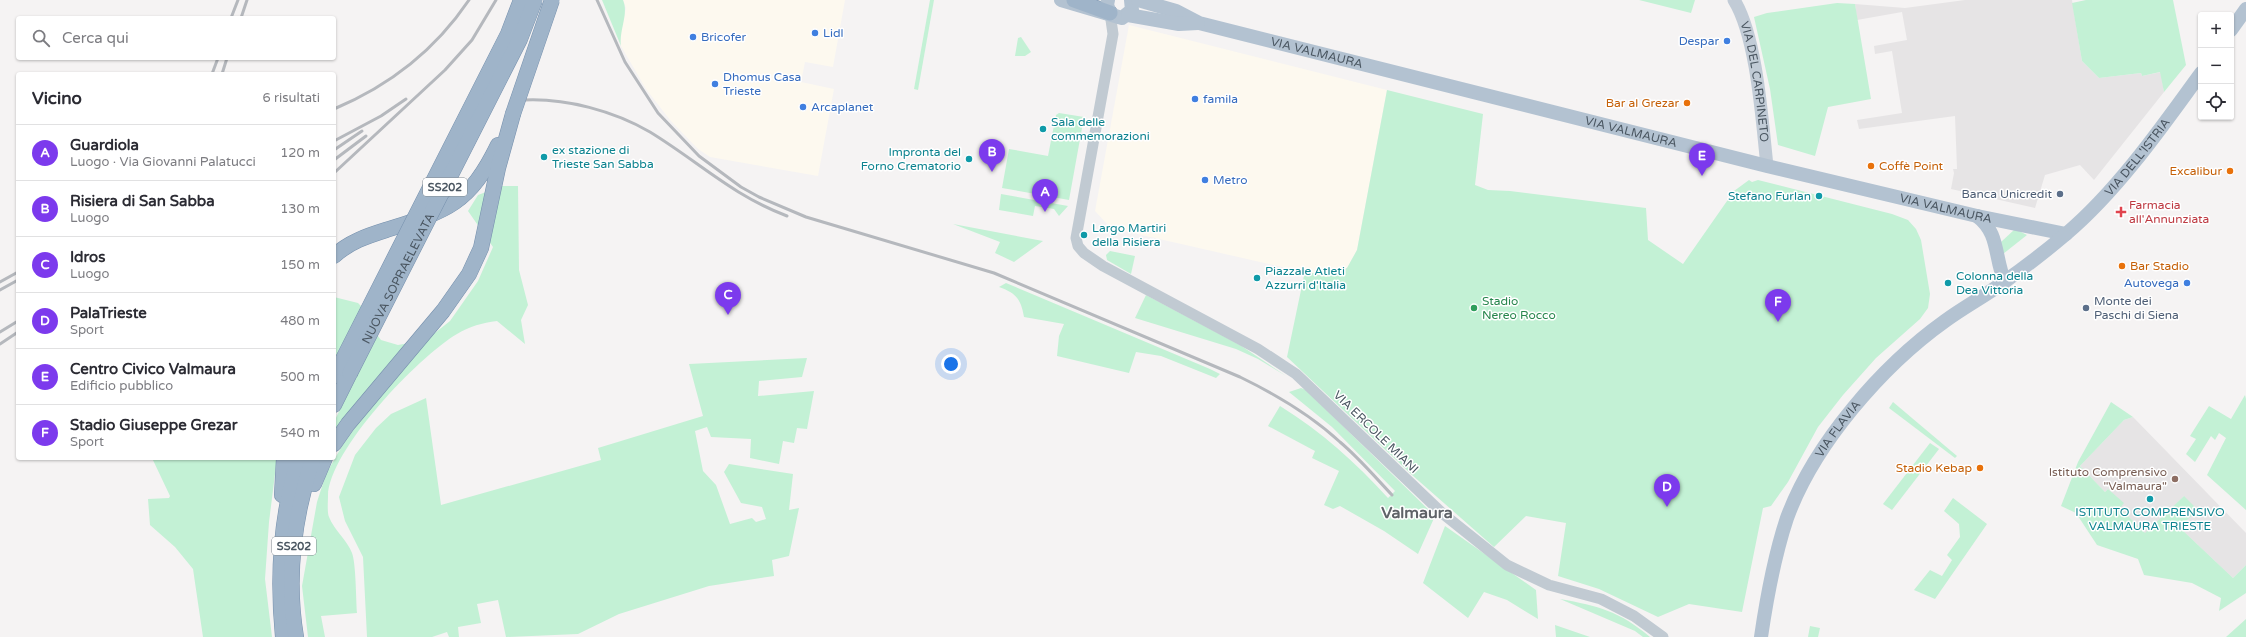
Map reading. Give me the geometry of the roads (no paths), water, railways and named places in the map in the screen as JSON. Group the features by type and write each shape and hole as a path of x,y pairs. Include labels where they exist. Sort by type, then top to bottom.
{"highway":[{"name":"NUOVA SOPRAELEVATA","path":"336,396 341,372 508,34 521,0"},
{"name":"NUOVA SOPRAELEVATA","path":"341,372 520,40 535,0"},
{"path":"336,441 348,424 443,311 469,274 481,248 498,168 513,114 552,0"},
{"path":"1074,0 1117,11"},
{"path":"336,254 343,248 365,237 438,213 463,197 492,158 513,114"},
{"path":"279,559 284,460"},
{"name":"SS202","path":"283,637 279,602 279,559 285,512 298,460"},
{"name":"SS202","path":"296,637 292,601 292,560 297,517 312,460"},
{"path":"292,601 305,519 316,476 324,460"}],"main road":[{"name":"VIA VALMAURA","path":"1061,0 1179,24 1199,23"},
{"path":"1117,11 1132,10 1131,0"},
{"name":"VIA VALMAURA","path":"1138,0 1176,11 1199,23 1767,166 1977,216 2066,234"},
{"name":"VIA DEL CARPINETO","path":"1734,0 1740,11 1748,37 1767,166"},
{"path":"2234,26 2246,9"},
{"name":"VIA DELL'ISTRIA","path":"2005,282 2066,234 2100,201 2139,154 2198,76"},
{"path":"1977,216 1985,222 1994,237 1998,263 2005,282"},
{"name":"VIA FLAVIA","path":"1761,637 1768,588 1778,548 1799,491 1817,459 1854,407 1887,370 1945,321 2005,282"}],"street":[{"name":"VIA ERCOLE MIANI","path":"1117,11 1076,238 1078,246 1103,266 1258,349 1296,374 1442,513 1507,565 1549,585 1601,598 1634,616 1663,637"}],"railway":[{"path":"232,16 238,0"},
{"path":"242,16 247,0"},
{"path":"336,108 374,89 410,64 442,34 469,0"},
{"path":"336,171 445,70 472,40 496,0"},
{"path":"597,0 625,62 658,113 699,156 741,187 759,197 806,217 994,273 1240,377 1305,414 1329,432 1354,454 1392,495"},
{"path":"213,72 217,60"},
{"path":"223,72 226,60"},
{"path":"336,140 381,116 406,99"},
{"path":"524,100 556,101 573,104 589,107 621,118 650,132 668,143 732,188 767,208 787,216"},
{"path":"336,149 362,131"},
{"path":"336,158 366,136"},
{"path":"0,282 16,273"},
{"path":"0,290 16,281"},
{"path":"0,332 16,322"},
{"path":"0,344 16,333"}],"place":[{"name":"Lidl","path":"815,33"},
{"name":"Bricofer","path":"693,37"},
{"name":"Despar","path":"1727,41"},
{"name":"Dhomus Casa Trieste","path":"715,84"},
{"name":"famila","path":"1195,99"},
{"name":"Bar al Grezar","path":"1687,103"},
{"name":"Arcaplanet","path":"803,107"},
{"name":"Sala delle commemorazioni","path":"1043,129"},
{"name":"ex stazione di Trieste San Sabba","path":"544,157"},
{"name":"Impronta del Forno Crematorio","path":"969,159"},
{"name":"Coffè Point","path":"1871,166"},
{"name":"Excalibur","path":"2230,171"},
{"name":"Risiera di San Sabba","path":"992,172"},
{"name":"Centro Civico Valmaura","path":"1702,176"},
{"name":"Metro","path":"1205,180"},
{"name":"Banca Unicredit","path":"2060,194"},
{"name":"Stefano Furlan","path":"1819,196"},
{"name":"Guardiola","path":"1045,212"},
{"name":"Farmacia all'Annunziata","path":"2121,212"},
{"name":"Largo Martiri della Risiera","path":"1084,235"},
{"name":"Bar Stadio","path":"2122,266"},
{"name":"Piazzale Atleti Azzurri d'Italia","path":"1257,278"},
{"name":"Colonna della Dea Vittoria","path":"1948,283"},
{"name":"Autovega","path":"2187,283"},
{"name":"Stadio Nereo Rocco","path":"1474,308"},
{"name":"Monte dei Paschi di Siena","path":"2086,308"},
{"name":"Idros","path":"728,315"},
{"name":"Stadio Giuseppe Grezar","path":"1778,322"},
{"name":"Stadio Kebap","path":"1980,468"},
{"name":"Istituto Comprensivo \"Valmaura\"","path":"2175,479"},
{"name":"ISTITUTO COMPRENSIVO VALMAURA TRIESTE","path":"2150,499"},
{"name":"PalaTrieste","path":"1667,507"}],"district":[{"name":"Valmaura","path":"1417,512"}]}
